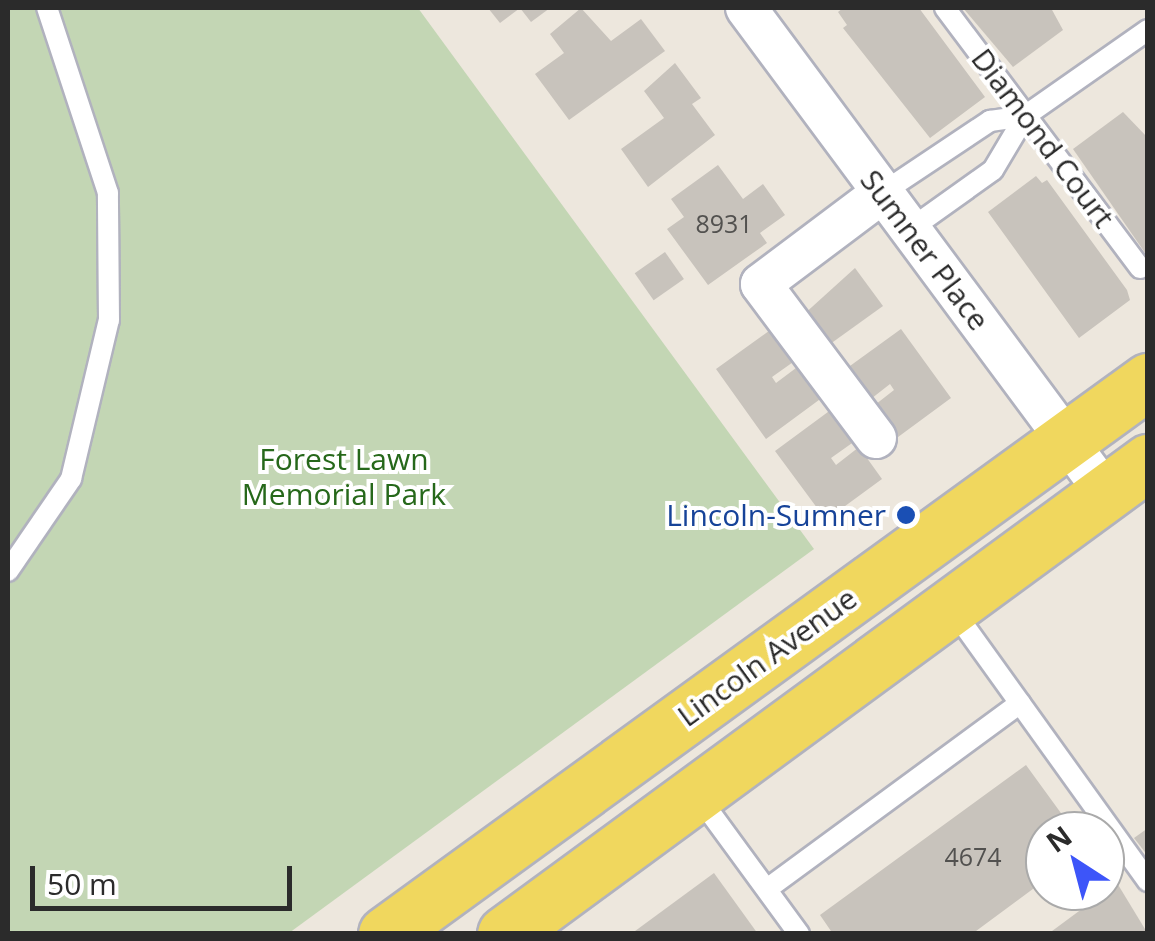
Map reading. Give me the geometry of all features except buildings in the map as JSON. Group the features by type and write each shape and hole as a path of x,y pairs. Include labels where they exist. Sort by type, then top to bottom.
{"main road":[{"name":"Lincoln Avenue","path":"386,934 1148,381"},
{"path":"505,934 1126,477"},
{"path":"656,737 697,794"}],"street":[{"name":"Sumner Place","path":"746,8 1067,440 1126,477"},
{"path":"876,438 761,284 882,194"}],"lane":[{"path":"8,571 71,479 109,320 108,193 61,34 47,8"},
{"name":"Diamond Court","path":"946,8 1140,268"},
{"path":"909,230 993,170 1026,116 1148,30"},
{"path":"882,194 990,120 1026,116"},
{"path":"950,606 1148,880"},
{"path":"767,889 1020,703"},
{"path":"697,794 799,934"}],"green space":[{"name":"Forest Lawn Memorial Park","path":"8,8 418,8 814,549 289,933 8,933"}],"place":[{"name":"Lincoln-Sumner","path":"906,515"}]}
